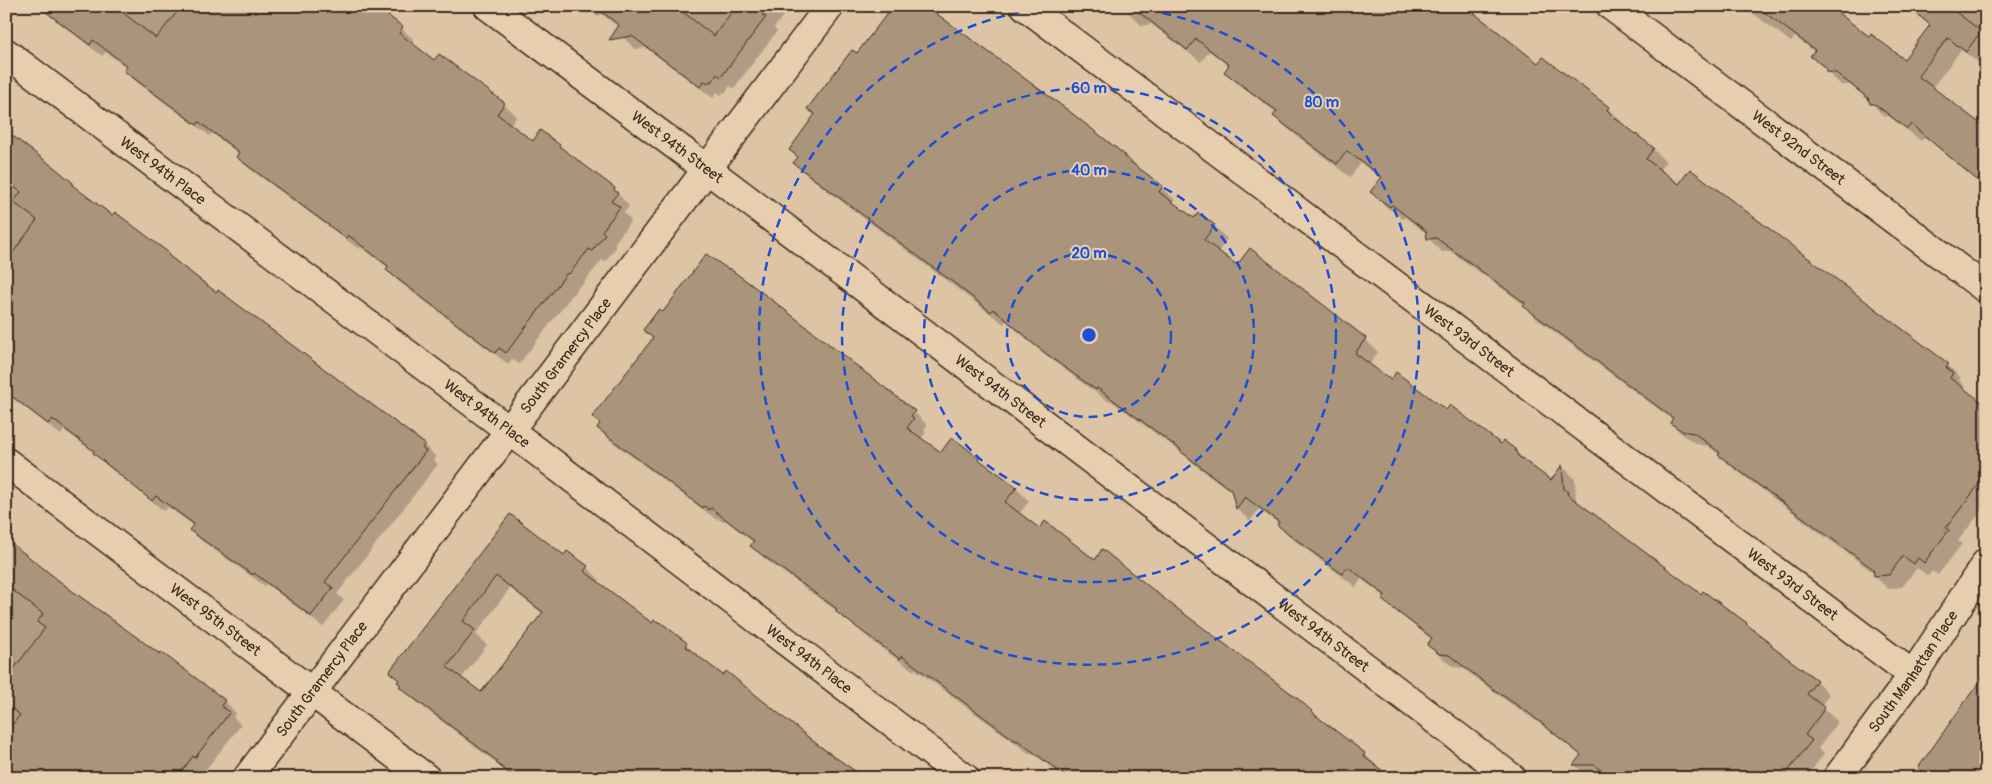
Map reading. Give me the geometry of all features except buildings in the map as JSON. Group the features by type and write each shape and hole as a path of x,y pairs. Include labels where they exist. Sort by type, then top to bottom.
{"street":[{"name":"West 94th Street","path":"488,6 707,169 1512,778"},
{"name":"South Gramercy Place","path":"247,778 830,6"},
{"name":"West 93rd Street","path":"1025,6 1913,675"},
{"name":"West 92nd Street","path":"1611,6 1986,289"},
{"name":"West 94th Place","path":"6,53 510,431 965,778"},
{"name":"West 95th Street","path":"6,462 426,778"},
{"name":"South Manhattan Place","path":"1837,778 1913,675 1986,563"}]}
